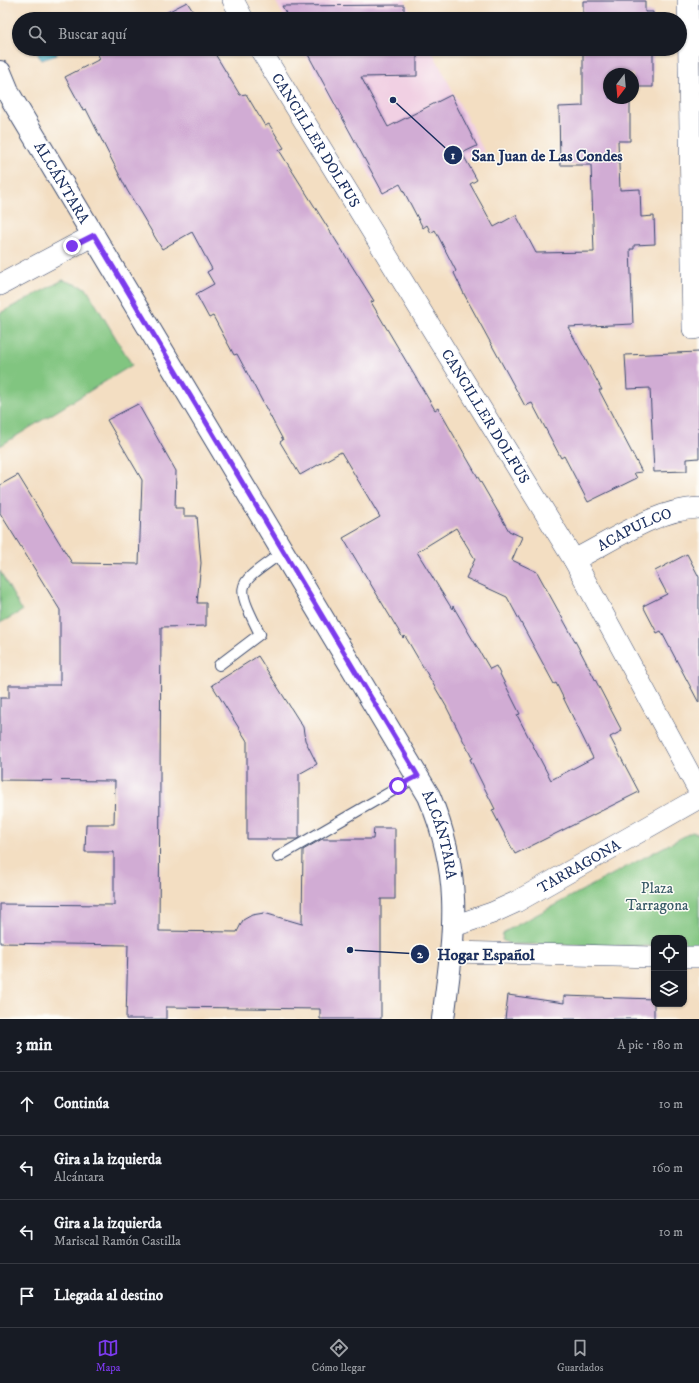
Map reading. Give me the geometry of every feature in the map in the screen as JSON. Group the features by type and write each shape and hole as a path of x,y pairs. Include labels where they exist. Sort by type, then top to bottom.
{"street":[{"path":"233,0 239,12"},
{"path":"688,0 693,329 699,328"},
{"name":"CANCILLER DOLFUS","path":"264,56 574,560 699,791"},
{"name":"ALCÁNTARA","path":"0,72 10,96 418,776 436,812 447,847 454,886 454,926 452,952 443,1019"},
{"path":"0,285 94,235"},
{"name":"ACAPULCO","path":"574,560 661,515 690,508 699,508"},
{"name":"TARRAGONA","path":"454,926 492,913 516,902 699,798"},
{"path":"452,952 651,957"},
{"path":"687,957 699,957"}],"lane":[{"path":"219,666 260,634 244,602 242,594 244,585 250,576 284,551"},
{"path":"278,857 418,776"}],"shaded area":[{"path":"275,0 405,0 411,12 281,12"},
{"path":"306,56 435,56 484,151 383,199"}],"green space":[{"path":"63,280 86,288 132,365 0,446 0,313"},
{"path":"0,571 22,611 0,623"},
{"name":"Plaza Tarragona","path":"692,832 699,834 699,946 687,946 687,935 651,935 651,946 509,944 502,940 503,934 506,931"}],"water":[{"path":"39,56 54,56 41,60"}],"building":[{"path":"583,1 645,1 645,12 583,12"},
{"path":"187,2 193,12 168,12"},
{"path":"404,5 404,12 285,12 282,6"},
{"path":"99,56 216,56 240,95 246,94 265,126 269,124 284,148 279,150 374,301 371,302 435,410 438,408 509,531 522,537 512,560 537,572 575,641 622,731 610,737 639,792 515,854 492,810 495,809 446,706 405,636 403,638 343,538 380,517 341,452 300,475 280,442 283,440 237,354 234,355 213,316 209,318 196,294 214,284 207,272 212,269 192,232 162,249 127,190 86,109 83,110 65,77 100,59","holes":["456,528 475,559 466,578 507,597 554,684 556,683 593,758 551,780 517,715 520,714 496,666 490,669 453,606 452,609 417,552"]},
{"path":"309,56 417,56 417,76 361,77 388,127 451,95 477,146 462,153 477,180 470,184 494,227 516,215 536,253 594,252 591,165 560,165 559,107 583,106 583,56 653,56 653,87 639,87 639,68 603,68 603,104 630,104 630,141 618,141 620,190 640,189 641,217 654,216 655,244 634,245 634,249 630,249 633,324 568,327 602,390 599,390 642,472 634,473 637,478 588,502 564,456 561,458 532,403 525,406 464,294 454,273 456,271 435,230 431,233 427,225 423,228 400,184 383,193"},
{"path":"699,352 699,458 687,459 687,471 654,472 650,388 627,389 625,355"},
{"path":"138,404 176,471 175,508 184,508 184,516 197,516 201,563 197,603 206,603 206,626 161,627 159,931 237,932 243,920 252,915 264,913 302,924 303,850 322,839 373,839 374,828 395,828 395,899 381,899 381,1019 320,1019 320,1009 166,1007 166,1019 126,1019 128,945 0,943 0,904 114,905 114,852 85,852 86,824 114,824 115,781 0,780 0,698 9,698 9,685 60,685 60,610 0,513 0,485 18,475 72,563 139,564 142,480 107,420"},
{"path":"687,554 699,577 699,703 661,631 657,633 643,606 667,594 655,571"},
{"path":"258,656 303,727 305,740 317,764 299,774 299,838 297,839 247,839 247,741 212,685"},
{"path":"508,995 564,1003 564,996 651,999 651,1007 654,1007 654,1019 505,1019"}],"place":[{"name":"San Juan de Las Condes","path":"393,100"},
{"name":"Hogar Español","path":"350,950"}],"route":[{"path":"72,246 94,235 418,776 398,786"}]}
